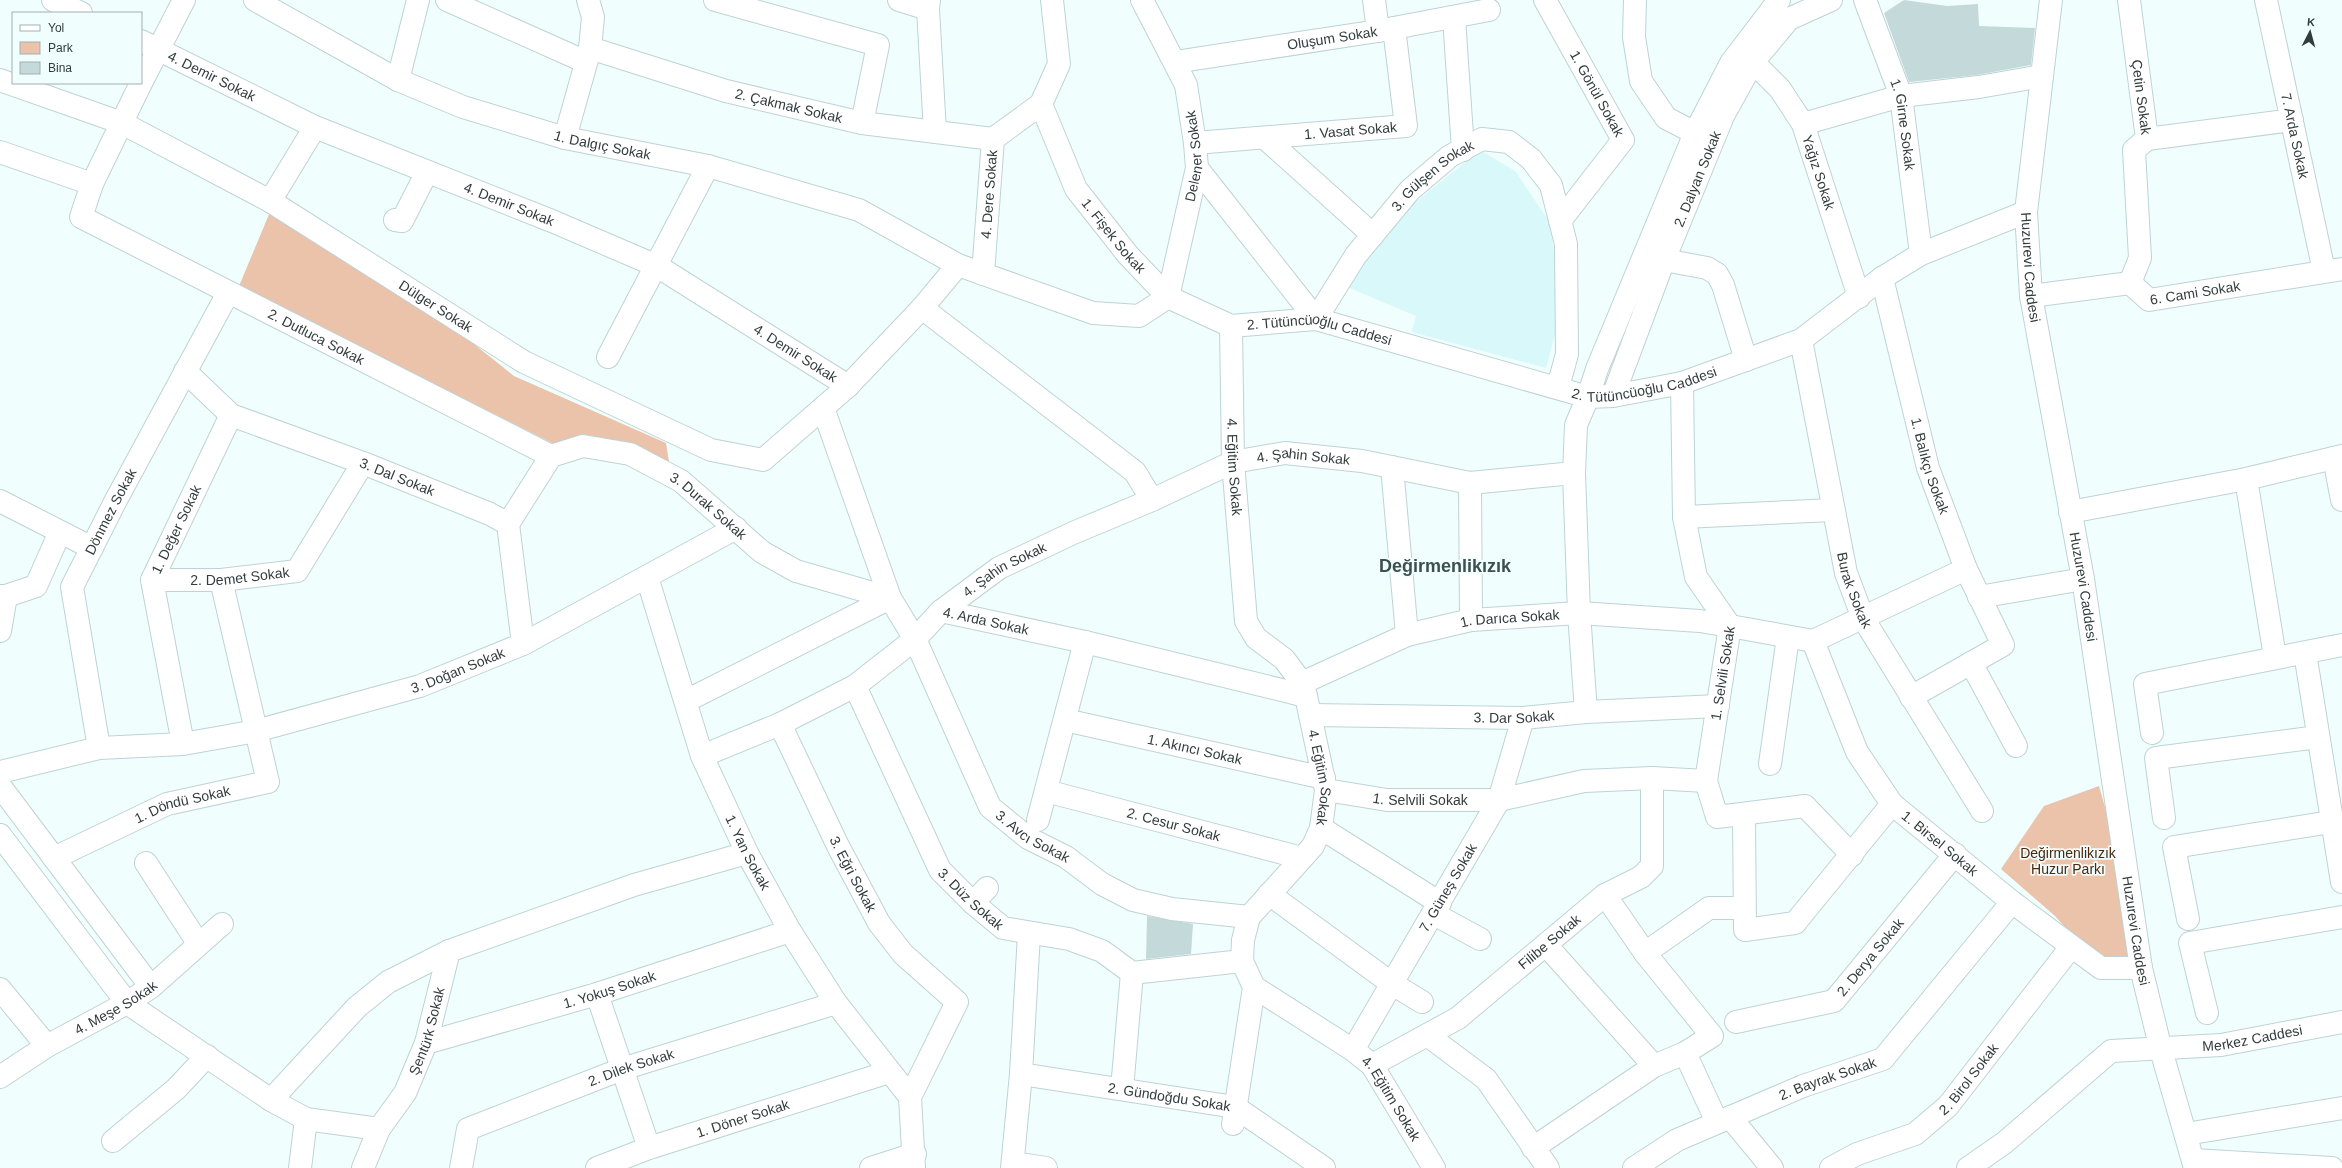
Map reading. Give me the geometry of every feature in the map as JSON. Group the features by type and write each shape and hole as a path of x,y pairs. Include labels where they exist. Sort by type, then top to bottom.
{"street":[{"path":"53,0 79,12"},
{"path":"142,78 149,44 184,0"},
{"name":"1. Dalgıç Sokak","path":"255,0 398,80 463,107 565,138 708,166 859,210 958,266 1093,313 1139,316 1168,297"},
{"path":"398,80 418,0"},
{"name":"2. Çakmak Sokak","path":"447,0 588,55 726,91 862,123 993,139"},
{"path":"565,138 588,55 593,17 588,0"},
{"path":"715,0 878,45 862,123"},
{"path":"899,0 928,4 935,132"},
{"name":"4. Dere Sokak","path":"983,274 993,139 1040,104 1059,64 1052,0"},
{"name":"Delener Sokak","path":"1142,0 1186,85 1196,143 1197,168 1168,297"},
{"name":"1. Vasat Sokak","path":"1196,143 1406,126 1386,30 1374,0"},
{"name":"1. Gönül Sokak","path":"1545,0 1622,140 1560,221"},
{"path":"1635,0 1634,37 1641,81 1666,118 1695,134"},
{"name":"2. Dalyan Sokak","path":"1588,397 1597,368 1695,134 1731,63 1779,0"},
{"name":"2. Dalyan Sokak","path":"1613,396 1664,260 1723,116 1753,62 1789,19 1831,0"},
{"name":"1. Girne Sokak","path":"1865,0 1900,96 1921,254"},
{"name":"Huzurevi Caddesi","path":"2051,0 2026,212 2031,296 2083,579 2141,968 2161,1050 2194,1164"},
{"name":"Çetin Sokak","path":"2129,0 2147,139 2134,150 2140,258 2130,283"},
{"name":"7. Arda Sokak","path":"2266,0 2292,120 2333,270"},
{"name":"Oluşum Sokak","path":"1175,62 1386,30 1489,10"},
{"path":"1454,18 1463,150"},
{"name":"4. Demir Sokak","path":"149,44 315,127 552,221 657,266 848,386"},
{"name":"Yağız Sokak","path":"1753,62 1780,89 1803,124 1860,297"},
{"path":"1803,124 1900,96 1979,87 2042,76"},
{"name":"Dülger Sokak","path":"0,80 122,123 270,201 524,362 711,450 763,460 823,408"},
{"path":"0,152 92,184 141,84"},
{"name":"1. Fişek Sokak","path":"1040,104 1076,189 1128,255 1168,297 1231,326"},
{"path":"2147,139 2292,120"},
{"path":"270,201 315,127"},
{"path":"1264,138 1373,234"},
{"name":"3. Gülşen Sokak","path":"1316,319 1356,255 1410,190 1450,156 1482,139 1509,142 1531,159 1551,185 1566,244 1567,354 1558,387"},
{"path":"608,357 657,266 708,166"},
{"path":"1197,168 1316,319"},
{"path":"400,222 427,172"},
{"name":"2. Dutluca Sokak","path":"92,184 81,217 551,456"},
{"name":"2. Tütüncüoğlu Caddesi","path":"1231,326 1316,319 1558,387 1588,397 1613,396 1682,383 1801,340 1860,297 1882,278 1921,254 2026,212"},
{"path":"1664,260 1707,268 1717,274 1724,285 1746,360"},
{"path":"915,639 890,598 823,408 848,386 922,308 958,266"},
{"name":"6. Cami Sokak","path":"2031,296 2130,283 2149,300 2333,270"},
{"name":"1. Balıkçı Sokak","path":"1882,278 1928,468 1966,569 2003,645 1970,664"},
{"name":"Dönmez Sokak","path":"99,748 72,587 185,371 228,293"},
{"path":"922,308 1134,472 1152,500"},
{"name":"4. Eğitim Sokak","path":"1231,326 1233,462 1246,621 1256,638 1284,659 1306,698 1325,784 1321,828 1313,846 1249,917 1243,940 1242,961 1254,987 1353,1050 1372,1065 1434,1168"},
{"name":"Burak Sokak","path":"1801,340 1846,572 1863,618 1910,697 1982,811"},
{"name":"3. Dal Sokak","path":"185,371 231,415 363,463 490,514 508,524"},
{"path":"1682,383 1684,517 1696,577 1730,626"},
{"path":"1586,712 1579,613 1574,473 1576,425 1588,397"},
{"name":"1. Değer Sokak","path":"183,744 152,580 231,415"},
{"name":"3. Durak Sokak","path":"551,456 583,446 630,454 681,480 762,552 796,571 890,598"},
{"name":"4. Şahin Sokak","path":"941,611 999,568 1073,533 1152,500 1233,462 1285,453 1362,461 1470,483 1574,473"},
{"path":"523,644 508,524 551,456"},
{"path":"2070,512 2246,479 2338,457 2342,500"},
{"name":"2. Demet Sokak","path":"152,580 221,580 297,571 363,463"},
{"path":"1392,467 1407,635"},
{"path":"2246,479 2275,657"},
{"path":"1470,483 1471,620"},
{"path":"0,501 92,548"},
{"path":"1684,517 1833,510"},
{"name":"3. Doğan Sokak","path":"0,772 99,748 183,744 256,731 420,686 523,644 736,528"},
{"path":"0,630 3,596 36,586 60,532"},
{"path":"1813,641 1966,569"},
{"name":"1. Yan Sokak","path":"647,577 702,756 747,853 790,932 836,1003 910,1097"},
{"path":"1979,597 2083,579"},
{"path":"221,580 256,731"},
{"path":"686,701 890,598"},
{"name":"4. Arda Sokak","path":"702,756 780,724 855,686 915,639 941,611 1085,642 1306,698"},
{"name":"1. Darıca Sokak","path":"1306,698 1407,635 1471,620 1579,613 1700,621 1730,626"},
{"name":"1. Selvili Sokak","path":"1744,814 1717,817 1706,781 1730,626 1813,641"},
{"path":"1770,764 1788,637"},
{"name":"3. Avcı Sokak","path":"915,639 990,807 1028,838 1066,857 1102,884 1133,900 1172,909 1249,917"},
{"name":"1. Birsel Sokak","path":"1813,641 1857,752 1892,804 2012,902 2101,968 2141,968"},
{"path":"1038,820 1085,642"},
{"path":"2152,733 2144,684 2342,645"},
{"path":"2305,653 2331,822 2342,882"},
{"path":"1910,697 1970,664 2016,746"},
{"name":"3. Düz Sokak","path":"855,686 940,870 980,896 1003,928 1030,934 1069,939 1102,951 1132,973"},
{"name":"3. Dar Sokak","path":"1306,698 1523,718 1586,712 1718,706"},
{"name":"7. Güneş Sokak","path":"1353,1050 1391,983 1437,908 1498,800 1523,718"},
{"name":"1. Akıncı Sokak","path":"1065,720 1325,784"},
{"name":"3. Eğri Sokak","path":"780,724 838,846 880,923 903,954 957,1002 910,1097"},
{"name":"1. Döndü Sokak","path":"54,858 167,804 268,782 256,731"},
{"path":"2164,818 2156,758 2318,736"},
{"name":"1. Selvili Sokak","path":"1325,784 1387,800 1498,800 1584,781 1652,778 1706,781"},
{"name":"Filibe Sokak","path":"1372,1065 1458,1018 1605,896 1641,877 1652,866 1652,778"},
{"path":"0,786 151,987"},
{"name":"2. Cesur Sokak","path":"1046,791 1302,858"},
{"path":"1852,855 1805,806 1744,814 1745,930 1795,923 1852,855 1892,804"},
{"path":"2188,919 2174,847 2331,822"},
{"path":"1321,828 1480,939"},
{"path":"0,835 126,1003 271,1100 306,1119 379,1129"},
{"path":"271,1100 357,1007 388,982 449,951 634,886 747,853"},
{"name":"2. Derya Sokak","path":"1736,1022 1834,1001 1955,854"},
{"path":"146,863 198,944"},
{"path":"1269,894 1391,983 1422,1002"},
{"path":"1534,1148 1654,1066 1685,1053 1712,1036 1645,953 1605,896"},
{"name":"2. Bayrak Sokak","path":"1634,1168 1677,1140 1723,1119 1803,1086 1883,1059 2012,902"},
{"path":"1645,953 1709,908 1744,908"},
{"path":"2207,1013 2190,943 2342,917"},
{"name":"4. Meşe Sokak","path":"0,1077 47,1046 126,1003 151,987 222,924"},
{"name":"1. Yokuş Sokak","path":"426,1043 597,994 790,932"},
{"path":"1030,934 1021,1074 1013,1166 1046,1168"},
{"path":"1546,945 1654,1066"},
{"name":"2. Birol Sokak","path":"1831,1168 1857,1154 1915,1134 1948,1106 2071,947"},
{"name":"Şentürk Sokak","path":"363,1168 379,1129 405,1093 426,1043 449,951"},
{"path":"1122,1090 1132,973 1242,961"},
{"path":"1234,1115 1254,987"},
{"path":"0,989 47,1046"},
{"path":"597,994 650,1148"},
{"name":"2. Dilek Sokak","path":"461,1168 468,1129 622,1069 836,1003"},
{"name":"Merkez Caddesi","path":"1968,1168 2004,1143 2111,1051 2161,1050 2221,1045 2342,1022"},
{"path":"1427,1035 1486,1079 1548,1168"},
{"path":"1685,1053 1723,1119 1772,1168"},
{"path":"113,1141 176,1089 206,1056"},
{"name":"1. Döner Sokak","path":"597,1168 650,1148 889,1072"},
{"name":"2. Gündoğdu Sokak","path":"1021,1074 1122,1090 1234,1115 1324,1168"},
{"path":"870,1168 914,1161 910,1097"},
{"path":"2186,1134 2342,1108"},
{"path":"300,1168 306,1119"},
{"path":"2194,1164 2332,1168"}],"shaded area":[{"path":"1480,150 1515,171 1549,221 1557,270 1556,331 1546,368 1412,332 1416,316 1347,287 1396,218"}],"green space":[{"path":"270,212 450,325 514,376 666,443 670,468 554,444 239,286"},
{"name":"Değirmenlikızık Huzur Parkı","path":"2099,786 2132,903 2141,968 2101,968 2055,916 2001,869 2044,806"}],"building":[{"path":"1904,0 1947,6 1978,4 1979,26 2035,28 2031,65 1977,75 1909,82 1884,13"},
{"path":"1147,916 1193,924 1191,954 1146,959"}],"district":[{"name":"Değirmenlikızık","path":"1445,566"}]}
